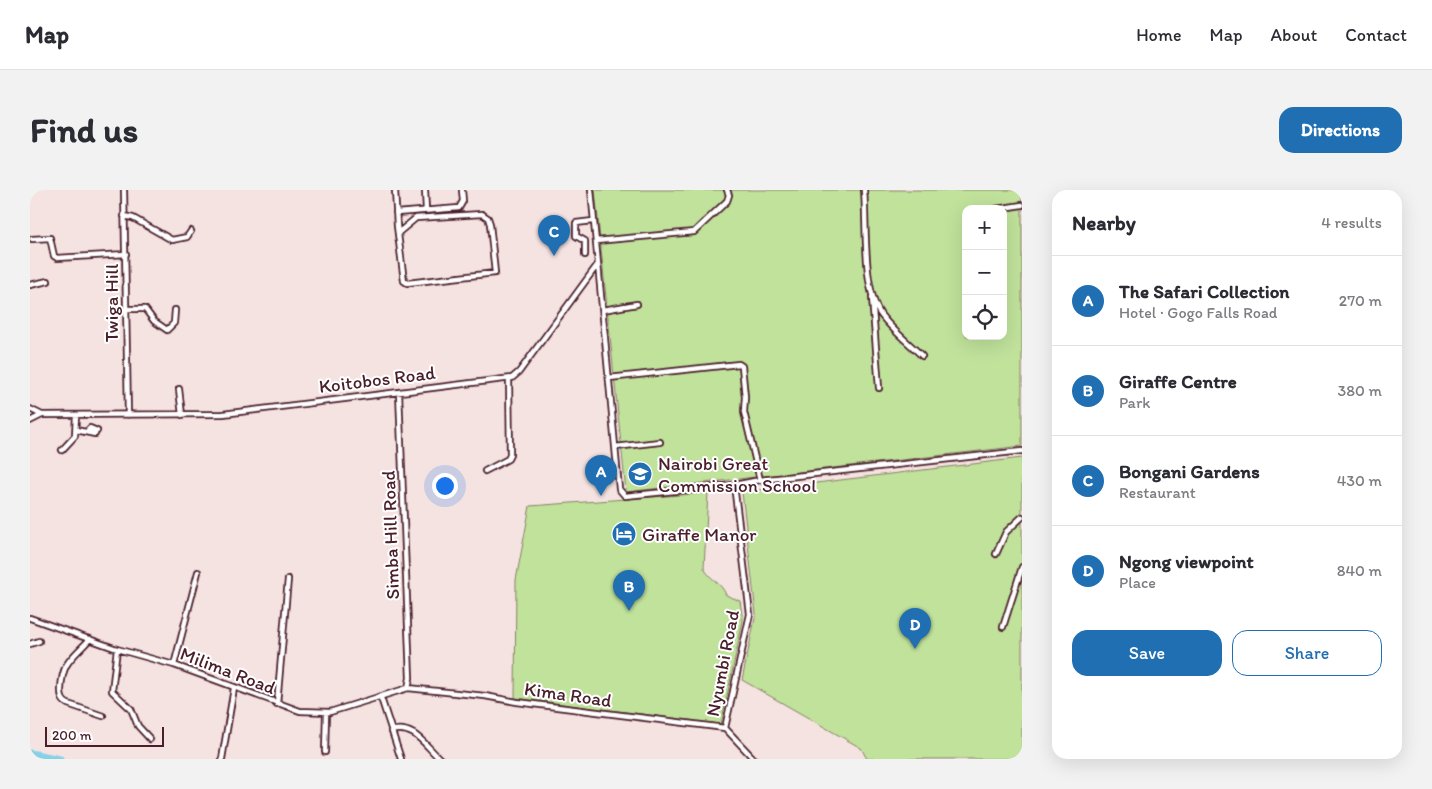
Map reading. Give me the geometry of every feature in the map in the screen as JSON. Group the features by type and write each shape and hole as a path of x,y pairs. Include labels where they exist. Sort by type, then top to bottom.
{"street":[{"name":"Twiga Hill","path":"124,190 128,415"},
{"path":"395,190 396,213 402,278 407,284 495,273 490,224 488,218 482,214 416,218 398,232"},
{"path":"425,190 426,210"},
{"path":"396,213 459,208 463,202 462,190"},
{"path":"591,190 615,447 621,493 625,496 1022,451"},
{"path":"596,241 694,232 727,201 729,195 727,190"},
{"path":"864,190 867,263 871,288 879,388"},
{"path":"1007,207 1022,205"},
{"path":"124,216 133,218 172,240 187,237 191,232"},
{"path":"585,255 585,241 576,236 574,230 576,223 593,221"},
{"path":"32,239 50,238 54,256 57,258 126,254"},
{"path":"485,471 508,459 510,455 509,379 519,372 598,264"},
{"path":"30,285 48,281"},
{"path":"871,288 882,316 922,356"},
{"path":"603,310 637,304"},
{"path":"126,309 145,309 154,321 167,330 174,323 175,310"},
{"path":"609,378 739,364 742,366 746,397 744,412 760,480"},
{"name":"Koitobos Road","path":"42,415 223,414 509,379"},
{"path":"179,389 182,415"},
{"name":"Simba Hill Road","path":"399,392 410,678 408,688"},
{"path":"30,410 42,415"},
{"path":"30,422 42,415"},
{"path":"64,450 74,438 76,415"},
{"path":"76,430 87,431 90,428 96,433"},
{"path":"615,447 660,442"},
{"name":"Nyumbi Road","path":"725,728 750,614 734,485"},
{"path":"996,554 1006,532 1014,522 1022,517"},
{"path":"1003,628 1022,567"},
{"path":"174,665 198,572"},
{"path":"277,704 288,579"},
{"name":"Milima Road","path":"30,618 117,649 174,665 300,712 326,713 381,698 408,688"},
{"path":"90,639 63,669 61,695 68,704 103,716"},
{"path":"30,644 39,642"},
{"path":"117,649 112,691 131,709 138,726 150,739"},
{"path":"222,759 234,688"},
{"name":"Kima Road","path":"408,688 485,696 517,702 725,728"},
{"path":"381,698 401,759"},
{"path":"325,752 326,713"},
{"path":"392,731 401,728 409,730 440,759"},
{"path":"725,728 754,759"}],"green space":[{"path":"595,190 1022,190 1022,446 626,492"},
{"path":"1022,458 1022,759 867,759 861,748 742,680 756,614 742,492"},
{"path":"708,493 704,568 726,595 740,601 743,621 721,724 515,698 516,580 530,506"}],"waterway":[{"path":"30,753 60,759"}],"place":[{"name":"Bongani Gardens","path":"554,256"},
{"name":"Nairobi Great Commission School","path":"640,474"},
{"name":"The Safari Collection","path":"601,496"},
{"name":"Giraffe Manor","path":"624,534"},
{"name":"Giraffe Centre","path":"629,611"},
{"name":"Ngong viewpoint","path":"915,649"}]}
